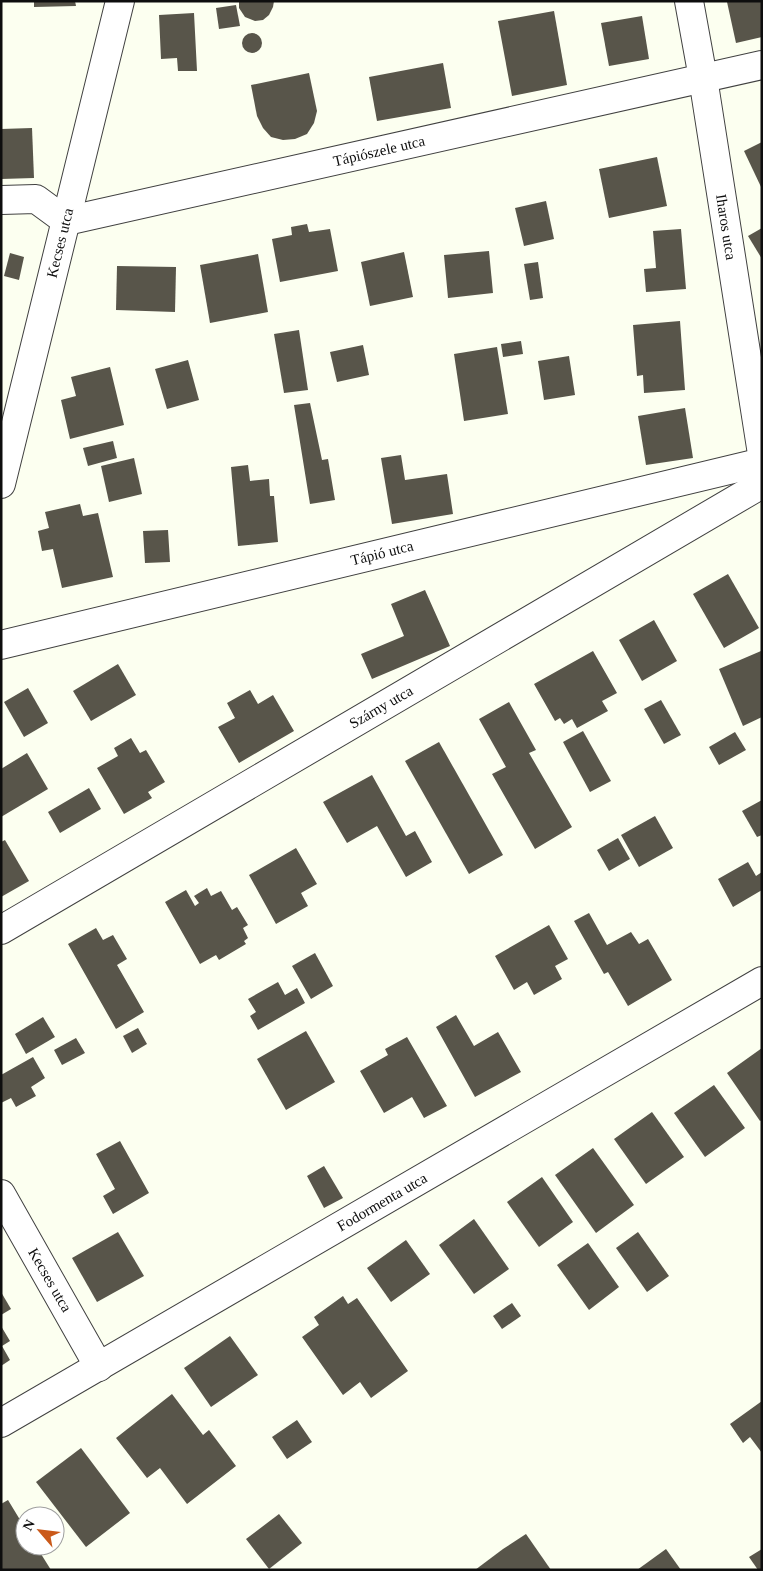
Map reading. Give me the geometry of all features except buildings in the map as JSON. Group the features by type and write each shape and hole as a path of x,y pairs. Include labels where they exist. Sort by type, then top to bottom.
{"street":[{"name":"Kecses utca","path":"1,484 120,1"},
{"name":"Iharos utca","path":"689,1 757,395 762,454"},
{"name":"Tápiószele utca","path":"66,221 762,65"},
{"path":"1,200 36,199 66,221"},
{"name":"Tápió utca","path":"1,645 762,462"},
{"name":"Szárny utca","path":"1,930 762,484"},
{"name":"Fodormenta utca","path":"1,1423 762,981"},
{"name":"Kecses utca","path":"1,1194 99,1367"}]}
